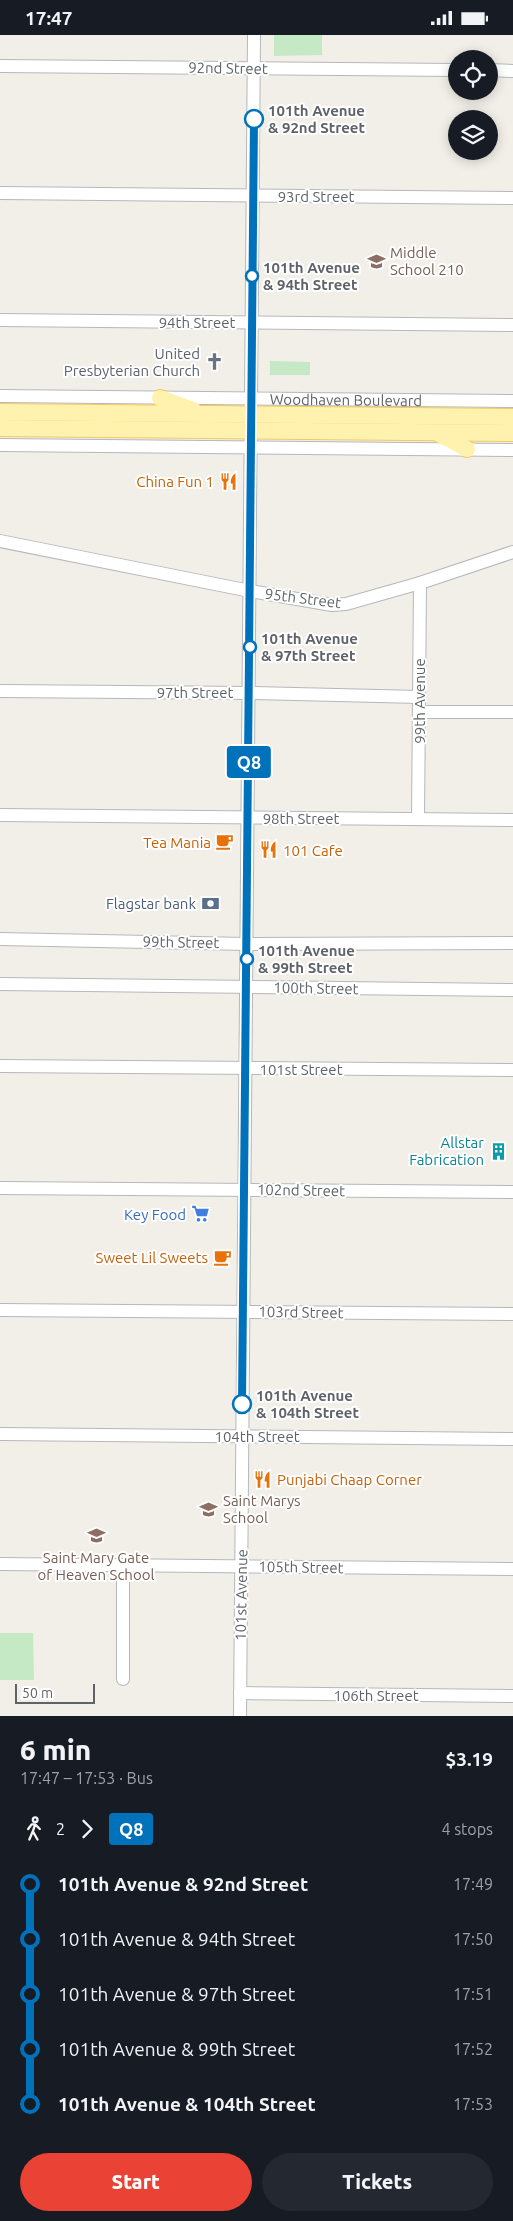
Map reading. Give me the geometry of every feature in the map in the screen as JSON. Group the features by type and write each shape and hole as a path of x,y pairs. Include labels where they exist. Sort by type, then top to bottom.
{"main road":[{"path":"160,398 204,414"},
{"name":"Woodhaven Boulevard","path":"0,412 204,414 252,407 513,417"},
{"path":"0,428 252,439 437,433 513,433"},
{"path":"437,433 468,449"}],"street":[{"name":"101st Avenue","path":"240,1716 254,35"},
{"name":"92nd Street","path":"0,66 448,70"},
{"path":"498,71 513,71"},
{"name":"93rd Street","path":"0,193 513,197"},
{"name":"94th Street","path":"0,320 513,325"},
{"name":"Woodhaven Boulevard","path":"0,396 160,398 252,407 268,397 513,401"},
{"path":"0,445 252,439 513,450"},
{"name":"95th Street","path":"0,541 250,591 332,605 346,604 420,583 513,551"},
{"name":"99th Avenue","path":"418,819 420,583"},
{"name":"97th Street","path":"0,691 249,693 420,697"},
{"path":"420,711 513,712"},
{"name":"98th Street","path":"0,815 513,820"},
{"name":"99th Street","path":"0,939 247,943 513,943"},
{"name":"100th Street","path":"0,984 513,989"},
{"name":"101st Street","path":"0,1066 513,1070"},
{"name":"102nd Street","path":"0,1188 513,1192"},
{"name":"103rd Street","path":"0,1310 513,1314"},
{"name":"104th Street","path":"0,1434 513,1439"},
{"name":"105th Street","path":"0,1564 513,1569"},
{"path":"123,1679 124,1565"},
{"name":"106th Street","path":"240,1693 513,1696"}],"green space":[{"path":"274,35 322,35 322,55 274,56"},
{"path":"270,361 310,362 310,375 270,375"},
{"path":"0,1633 33,1633 34,1680 0,1680"}],"bus line":[{"name":"Q8","path":"242,1404 251,603 254,119"}],"place":[{"name":"101th Avenue & 92nd Street","path":"254,119"},
{"name":"Middle School 210","path":"376,261"},
{"name":"101th Avenue & 94th Street","path":"252,276"},
{"name":"United Presbyterian Church","path":"214,362"},
{"name":"China Fun 1","path":"228,481"},
{"name":"101th Avenue & 97th Street","path":"250,647"},
{"name":"Tea Mania","path":"225,842"},
{"name":"101 Cafe","path":"269,850"},
{"name":"Flagstar bank","path":"210,903"},
{"name":"101th Avenue & 99th Street","path":"247,959"},
{"name":"Allstar Fabrication","path":"498,1151"},
{"name":"Key Food","path":"200,1214"},
{"name":"Sweet Lil Sweets","path":"222,1257"},
{"name":"101th Avenue & 104th Street","path":"242,1404"},
{"name":"Punjabi Chaap Corner","path":"263,1479"},
{"name":"Saint Marys School","path":"209,1509"},
{"name":"Saint Mary Gate of Heaven School","path":"96,1536"}]}
